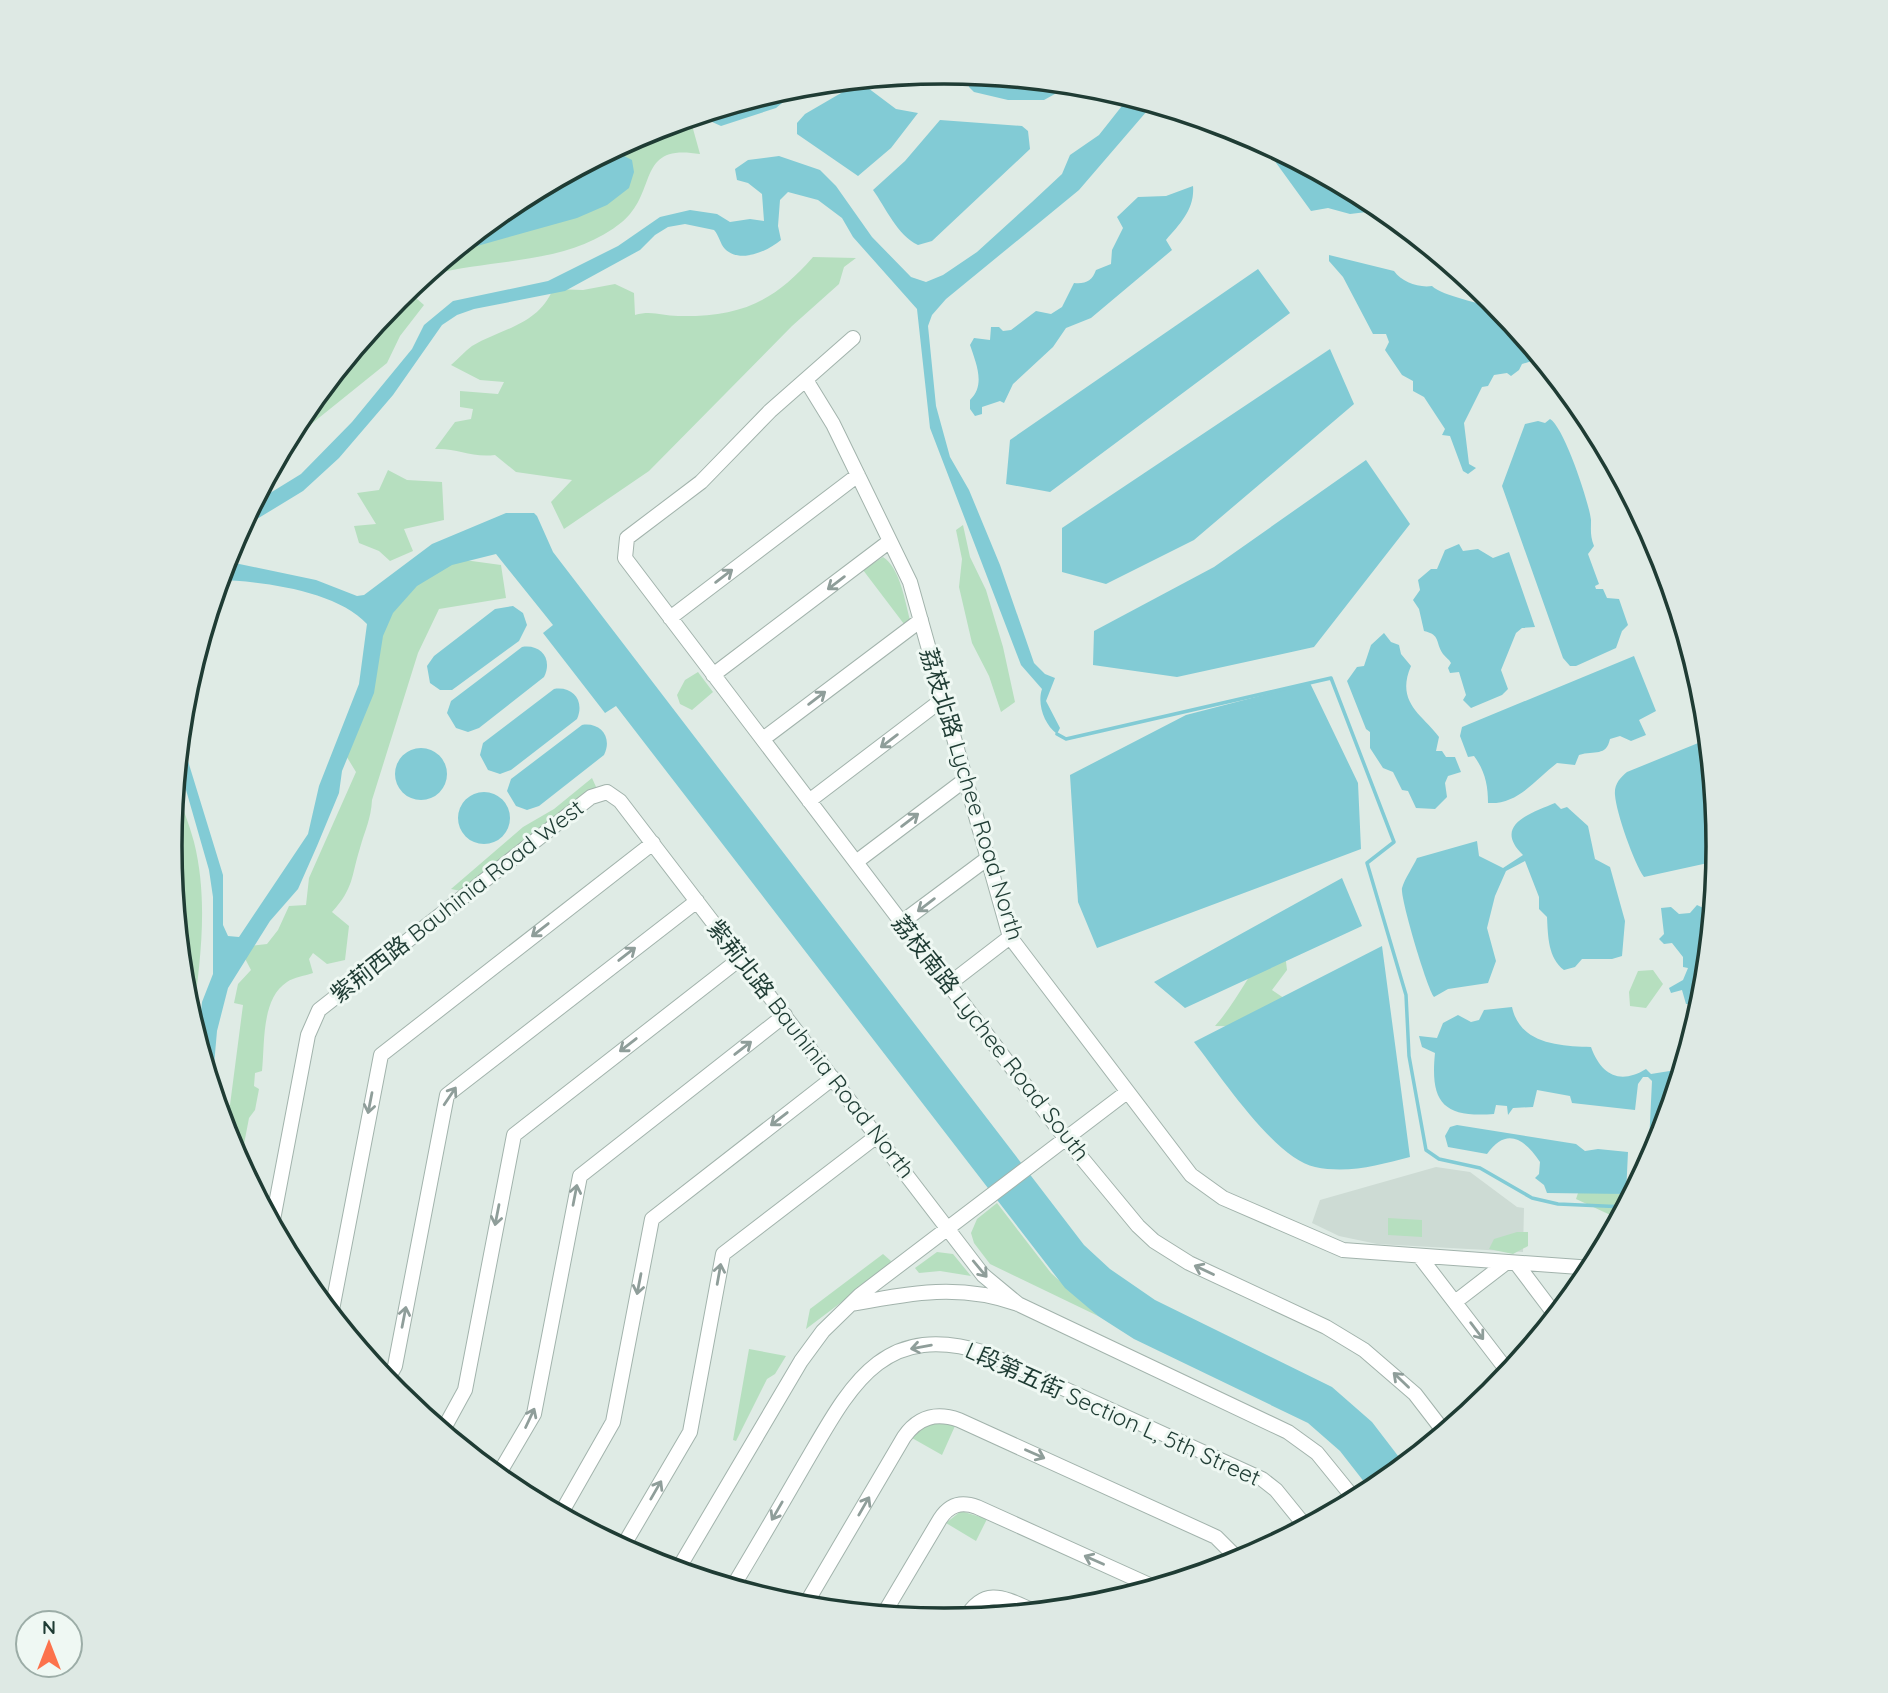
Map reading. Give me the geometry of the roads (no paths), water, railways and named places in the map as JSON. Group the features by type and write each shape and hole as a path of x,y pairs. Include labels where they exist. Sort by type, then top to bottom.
{"street":[{"path":"806,380 853,338"},
{"name":"荔枝北路 Lychee Road North","path":"806,380 858,475 910,582 1010,937 1191,1175 1223,1198 1331,1247 1355,1253 1580,1267"},
{"name":"荔枝南路 Lychee Road South","path":"806,380 770,411 701,482 627,538 624,548 627,563 1066,1139 1138,1226 1154,1241 1189,1263 1355,1343 1399,1377 1440,1426"},
{"path":"670,618 858,475"},
{"path":"713,675 890,541"},
{"path":"763,740 921,620"},
{"path":"809,800 943,699"},
{"path":"856,862 966,779"},
{"name":"紫荊北路 Bauhinia Road North","path":"607,792 617,797 653,843 983,1275 1018,1304"},
{"name":"紫荊西路 Bauhinia Road West","path":"275,1211 309,1028 319,1010 592,797 607,792"},
{"path":"333,1303 381,1055 653,843"},
{"path":"902,922 988,858"},
{"path":"392,1372 447,1095 697,901"},
{"path":"949,984 1010,937"},
{"path":"446,1424 465,1390 514,1135 741,958"},
{"path":"503,1467 534,1414 580,1176 785,1016"},
{"path":"564,1508 613,1422 652,1219 833,1078"},
{"path":"682,1562 801,1361 849,1304 1127,1092"},
{"path":"627,1539 690,1432 723,1254 877,1136"},
{"path":"1420,1257 1503,1365"},
{"path":"1455,1302 1511,1263 1550,1309"},
{"path":"849,1304 919,1291 952,1289 986,1293 1018,1304 1288,1432 1317,1453 1349,1492"},
{"name":"L段第五街 Section L, 5th Street","path":"737,1580 846,1394 878,1362 920,1346 942,1344 986,1353 1262,1479 1276,1490 1300,1520"},
{"path":"810,1596 904,1437 912,1427 934,1415 959,1420 1216,1536 1232,1553"},
{"path":"888,1606 940,1519 945,1512 960,1504 977,1507 1143,1582"},
{"path":"972,1608 989,1597 1006,1599 1019,1605"}],"water":[{"path":"994,86 1057,93 1044,100 1008,100 974,92 969,87"},
{"path":"869,89 896,109 918,113 891,148 858,176 797,134 797,123 805,114 845,91"},
{"path":"784,102 776,108 721,126 710,121"},
{"path":"1122,106 1146,112 1079,190 946,299 932,315 928,326 936,406 950,457 969,490 1000,565 1034,663 1045,674 1055,678 1046,701 1060,728 1057,734 1048,725 1043,713 1040,701 1042,689 1021,665 930,428 917,309 853,237 842,218 818,200 788,192 780,200 778,226 781,240 762,252 738,255 725,249 714,230 685,224 668,227 640,250 565,291 474,309 457,315 442,325 393,395 339,458 303,491 255,520 268,494 301,474 352,422 412,349 424,325 453,301 548,281 618,246 660,217 690,210 717,214 730,222 750,219 764,221 762,194 748,183 737,180 735,169 748,160 779,156 820,170 836,186 872,237 911,277 926,282 943,275 977,252 1062,174 1070,155 1099,135"},
{"path":"940,120 1022,126 1028,131 1030,149 932,241 918,245 898,228 873,190 905,161"},
{"path":"623,156 632,160 634,172 629,188 607,205 577,218 474,247 563,186"},
{"path":"1274,160 1325,186 1366,212 1350,214 1328,208 1311,211"},
{"path":"1193,186 1189,209 1166,240 1172,250 1091,318 1066,328 1053,347 1013,384 1004,403 1000,401 982,407 982,414 975,416 970,409 970,400 979,381 970,345 974,338 990,340 991,327 999,327 1003,331 1011,330 1036,311 1051,314 1062,307 1074,283 1088,281 1096,270 1111,264 1112,250 1123,228 1117,217 1138,197 1166,196"},
{"path":"1329,255 1394,271 1411,283 1432,286 1480,304 1531,361 1522,364 1511,376 1507,373 1494,375 1488,386 1482,387 1464,423 1469,464 1476,468 1468,474 1463,471 1450,436 1442,435 1445,429 1424,397 1413,391 1413,381 1402,375 1385,350 1389,342 1386,334 1373,334 1343,277 1329,261"},
{"path":"1258,269 1290,313 1050,492 1006,484 1010,440"},
{"path":"1330,349 1354,404 1194,540 1106,584 1062,572 1062,528"},
{"path":"1550,419 1569,450 1586,498 1594,546 1588,554 1599,584 1595,586 1596,589 1603,589 1607,598 1619,599 1628,625 1622,631 1616,648 1576,666 1570,666 1563,658 1502,486 1525,424 1538,421 1545,423"},
{"path":"1366,460 1410,524 1314,647 1177,677 1093,665 1094,631 1214,567"},
{"path":"506,513 534,513 553,552 1084,1245 1110,1269 1155,1300 1332,1387 1372,1422 1399,1457 1364,1482 1340,1451 1308,1423 1134,1339 1098,1316 1065,1288 616,706 605,713 543,633 553,625 496,554 452,565 417,586 393,613 383,636 374,693 342,771 339,793 298,889 270,921 228,988 217,1031 214,1066 201,1016 202,1002 213,974 213,897 209,870 184,784 187,758 223,875 223,925 228,936 239,937 308,834 319,786 359,684 367,624 337,603 318,596 277,586 230,581 237,563 316,580 357,596 364,595 432,544"},
{"path":"1459,544 1463,551 1478,549 1493,558 1509,552 1535,627 1522,628 1516,633 1501,670 1508,689 1502,695 1471,708 1463,700 1466,695 1459,672 1450,673 1448,668 1451,663 1435,637 1424,631 1419,609 1413,600 1420,590 1418,580 1431,569 1437,569 1445,550"},
{"path":"513,606 523,613 527,625 519,641 452,690 440,690 430,683 427,666 434,656 495,609"},
{"path":"1384,633 1391,642 1399,645 1401,654 1411,666 1406,690 1413,707 1439,737 1436,751 1442,751 1446,757 1455,757 1461,772 1448,776 1445,783 1447,797 1435,809 1416,808 1408,791 1402,790 1393,772 1383,768 1370,748 1370,732 1366,729 1347,681 1357,667 1364,666 1371,645"},
{"path":"522,647 535,648 544,654 547,664 544,677 479,728 468,732 456,728 447,713 451,701"},
{"path":"1634,656 1656,711 1639,720 1646,735 1631,741 1620,736 1610,739 1603,751 1579,755 1575,765 1557,763 1517,795 1499,803 1488,803 1483,773 1474,756 1468,757 1460,736 1462,727"},
{"path":"1310,683 1358,783 1361,849 1097,948 1078,902 1070,775 1186,715"},
{"path":"554,689 567,690 576,696 579,706 577,719 511,770 500,774 488,770 480,755 483,743"},
{"path":"582,725 594,726 603,732 607,742 604,755 539,806 527,810 516,806 507,791 511,779"},
{"path":"1699,743 1705,797 1706,863 1644,877 1635,861 1616,803 1617,784 1627,772"},
{"path":"421,748 440,755 447,774 440,793 421,800 402,793 395,774 402,755"},
{"path":"484,792 503,799 510,818 503,837 484,844 465,837 458,818 465,799"},
{"path":"1555,803 1561,809 1567,807 1588,826 1595,859 1610,867 1625,921 1622,956 1612,959 1582,959 1575,967 1564,970 1555,959 1550,946 1547,917 1539,909 1539,897 1525,861 1506,871 1495,896 1487,928 1496,961 1488,983 1448,989 1434,997 1409,925 1402,888 1417,858 1477,841 1479,856 1503,868 1523,855 1514,845 1512,836 1518,821"},
{"path":"1342,878 1362,926 1185,1008 1154,982"},
{"path":"1697,905 1704,908 1690,1004 1686,1004 1682,990 1671,993 1669,988 1683,980 1688,968 1683,967 1683,957 1672,943 1664,944 1659,939 1664,934 1661,908 1671,907 1679,914 1690,913"},
{"path":"1382,946 1410,1157 1351,1169 1315,1167 1299,1161 1266,1133 1194,1042"},
{"path":"1512,1007 1516,1019 1532,1036 1554,1044 1591,1047 1600,1064 1612,1074 1628,1076 1646,1069 1651,1074 1673,1070 1649,1134 1652,1081 1648,1077 1643,1077 1638,1084 1635,1110 1572,1103 1570,1096 1537,1090 1533,1107 1513,1108 1508,1115 1507,1106 1496,1105 1494,1114 1477,1115 1452,1109 1444,1103 1435,1084 1435,1053 1422,1047 1419,1036 1437,1038 1443,1023 1458,1015 1471,1022 1479,1020 1484,1010"},
{"path":"1457,1125 1576,1144 1585,1151 1598,1149 1628,1152 1626,1187 1623,1194 1547,1193 1544,1185 1535,1178 1539,1174 1540,1162 1521,1142 1508,1138 1501,1140 1487,1154 1448,1147 1445,1136 1450,1127"}],"waterway":[{"path":"1057,734 1066,739 1331,678 1394,842 1367,863 1406,995 1409,1056 1426,1150 1439,1159 1480,1168 1532,1198 1558,1204 1616,1207"}]}
